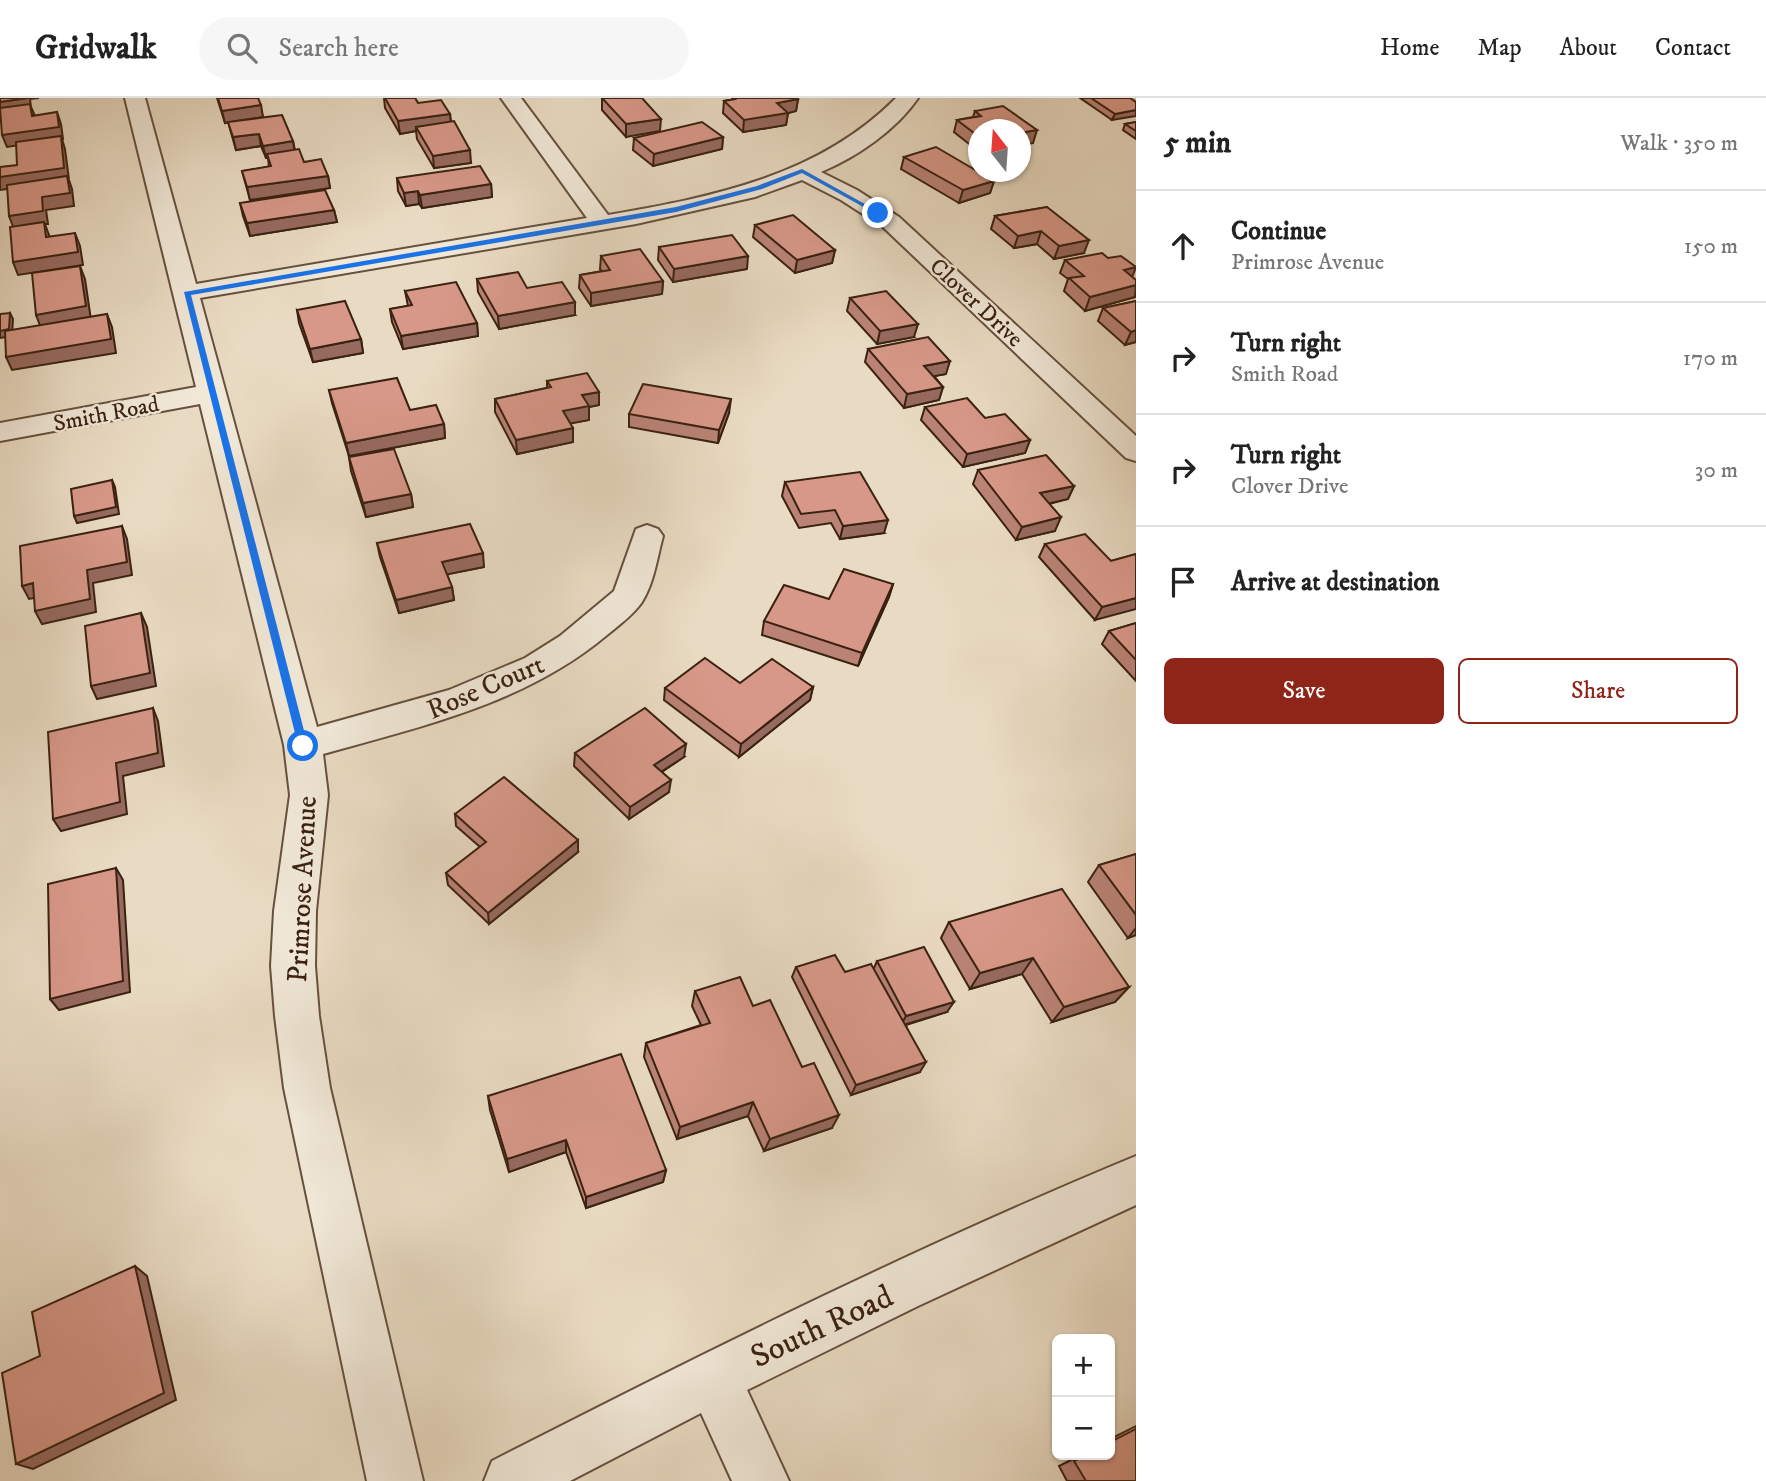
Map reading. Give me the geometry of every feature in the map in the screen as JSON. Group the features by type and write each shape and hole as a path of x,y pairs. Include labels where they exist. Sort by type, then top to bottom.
{"street":[{"name":"Primrose Avenue","path":"135,98 303,746 309,795 295,911 293,967 297,1016 307,1088 395,1481"},
{"path":"511,98 602,223"},
{"path":"187,293 602,223 704,203 760,187 841,153 864,138 908,98"},
{"name":"Clover Drive","path":"802,171 849,195 891,222 1136,452"},
{"name":"Smith Road","path":"0,432 212,393"},
{"name":"Rose Court","path":"303,746 420,714 510,681 548,660 591,631 628,597 647,536"},
{"name":"South Road","path":"512,1481 712,1377 1037,1223 1136,1180"},
{"path":"712,1377 761,1481"}],"building":[{"path":"0,98 27,98 0,102"},
{"path":"218,98 258,98 261,105 222,111"},
{"path":"385,98 415,98 418,103 441,100 450,114 398,121"},
{"path":"602,98 642,98 661,119 626,124"},
{"path":"734,98 798,99 777,103 788,113 744,120 724,101"},
{"path":"1091,98 1130,98 1136,102 1136,110 1115,114"},
{"path":"30,104 32,116 57,112 59,127 2,135 0,108"},
{"path":"1003,106 1021,119 968,119 968,128 957,120 981,116 975,111"},
{"path":"282,115 293,141 263,146 259,134 233,137 228,122"},
{"path":"454,121 470,150 433,156 416,127"},
{"path":"702,122 723,137 654,154 634,138"},
{"path":"1136,122 1136,131 1125,124"},
{"path":"61,136 64,168 0,177 0,167 17,165 16,142"},
{"path":"936,147 968,166 968,182 991,182 963,190 904,157"},
{"path":"299,149 304,162 321,159 328,176 247,187 242,171 271,166 267,154"},
{"path":"480,166 491,184 420,195 418,191 404,193 397,178"},
{"path":"67,176 70,193 42,197 43,211 9,216 7,185"},
{"path":"325,190 334,210 247,223 240,203"},
{"path":"1047,207 1089,240 1059,246 1041,231 1018,236 995,216"},
{"path":"793,215 835,250 797,260 755,225"},
{"path":"44,222 46,237 75,233 78,252 13,262 10,227"},
{"path":"732,235 748,256 674,269 659,247"},
{"path":"640,249 663,281 591,293 580,275 610,270 601,256"},
{"path":"1102,253 1108,258 1121,256 1136,267 1124,270 1136,280 1136,285 1090,297 1069,278 1084,276 1065,260"},
{"path":"80,266 86,306 36,315 32,273"},
{"path":"518,272 527,288 562,282 575,302 498,316 477,279"},
{"path":"456,282 477,323 401,336 390,309 412,305 405,291"},
{"path":"886,291 918,324 880,331 850,298"},
{"path":"345,301 361,339 310,349 297,310"},
{"path":"1136,301 1136,330 1131,332 1103,308"},
{"path":"10,313 9,329 0,331 0,314"},
{"path":"107,314 111,339 6,357 5,331"},
{"path":"928,337 950,361 924,366 943,387 907,394 868,349"},
{"path":"587,373 599,392 582,395 589,406 563,411 573,428 516,440 495,399 551,387 547,381"},
{"path":"397,378 410,410 436,405 444,424 346,443 329,390"},
{"path":"643,384 731,399 719,430 629,414"},
{"path":"967,398 985,418 1005,414 1030,440 967,454 925,407"},
{"path":"394,449 411,494 363,503 349,457"},
{"path":"1046,455 1074,486 1040,493 1061,517 1022,527 978,470"},
{"path":"860,472 888,520 843,526 835,510 801,514 785,482"},
{"path":"112,480 116,507 74,516 71,489"},
{"path":"470,524 483,553 442,562 452,587 396,600 377,543"},
{"path":"122,526 127,562 87,570 90,599 35,611 33,583 22,586 20,546"},
{"path":"1085,534 1111,561 1136,554 1136,598 1102,607 1045,544"},
{"path":"844,569 893,584 862,653 764,621 784,585 829,599"},
{"path":"141,613 150,673 91,686 85,626"},
{"path":"1136,623 1136,660 1109,631"},
{"path":"705,658 740,683 772,659 813,687 741,744 665,688"},
{"path":"153,708 158,753 116,763 120,802 53,819 48,732"},
{"path":"645,708 686,744 654,765 671,780 630,807 575,753"},
{"path":"504,777 578,840 488,913 446,873 486,842 455,814"},
{"path":"1136,854 1136,915 1099,865"},
{"path":"116,868 123,981 50,999 48,884"},
{"path":"1062,889 1129,987 1064,1007 1033,958 980,973 949,922"},
{"path":"924,947 954,1002 906,1016 877,961"},
{"path":"835,955 845,972 871,964 926,1062 856,1085 796,967"},
{"path":"740,977 753,1006 770,1000 802,1067 814,1063 839,1115 770,1139 753,1102 680,1127 646,1043 710,1023 695,991"},
{"path":"621,1054 666,1170 586,1197 566,1140 507,1159 488,1096"},
{"path":"135,1266 164,1393 16,1464 2,1373 40,1356 32,1312"},
{"path":"1136,1429 1136,1481 1086,1481 1074,1461 1115,1460 1115,1440"}],"route":[{"path":"303,746 187,293 676,209 760,187 802,171 878,213"}]}
